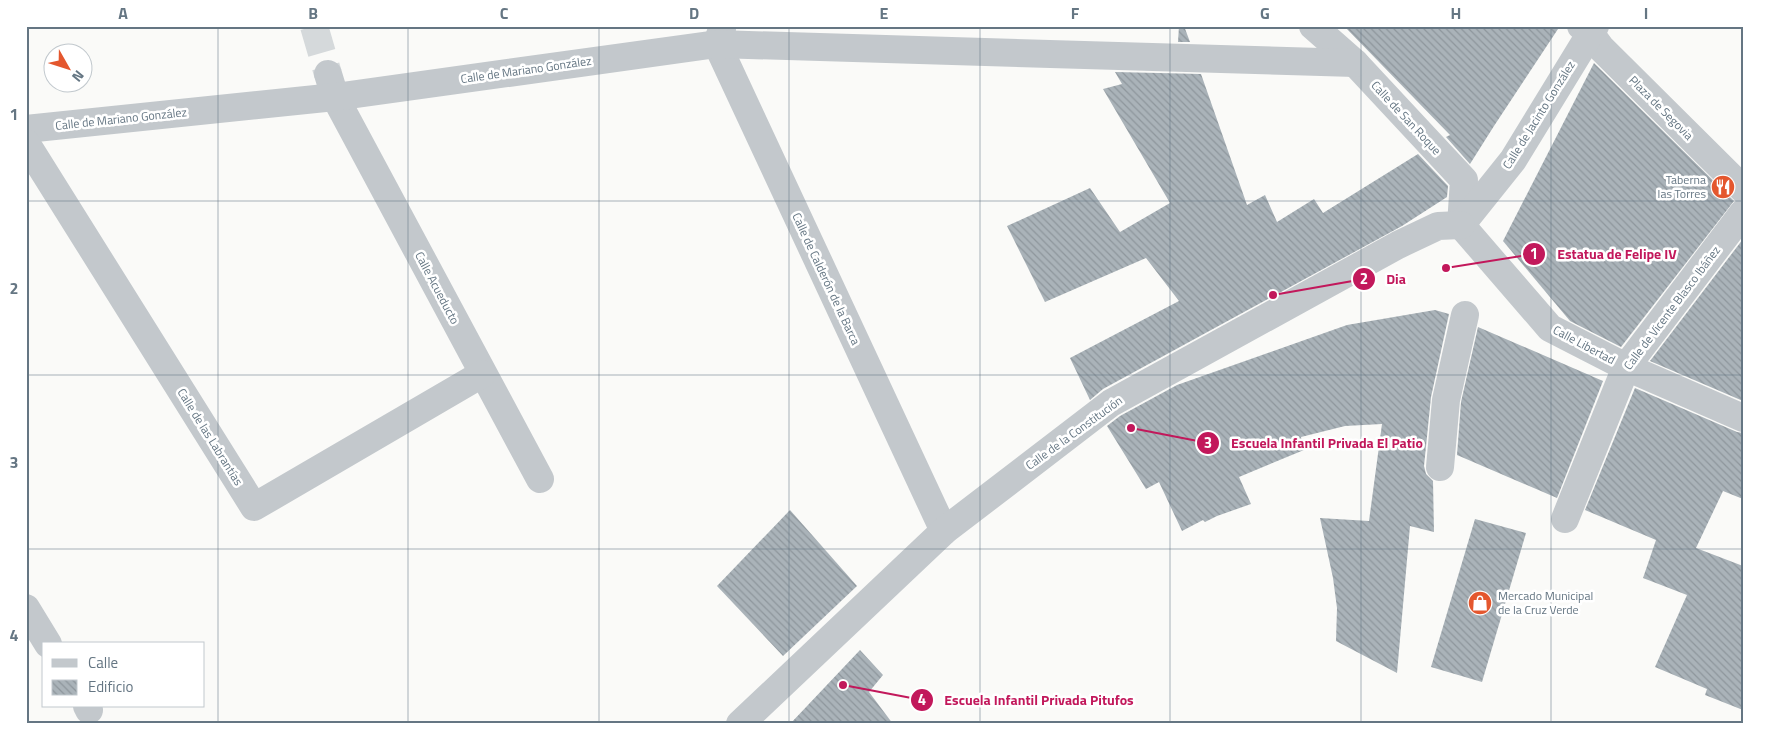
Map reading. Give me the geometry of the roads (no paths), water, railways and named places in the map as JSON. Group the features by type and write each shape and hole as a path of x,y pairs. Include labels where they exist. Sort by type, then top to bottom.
{"street":[{"name":"Calle de San Roque","path":"1313,26 1355,64 1464,180 1461,225"},
{"name":"Plaza de Segovia","path":"1589,29 1601,48 1743,189"},
{"name":"Calle de Jacinto González","path":"1461,225 1513,160 1589,29"},
{"name":"Calle de Mariano González","path":"26,129 331,85 720,35 1355,64"},
{"name":"Calle de Calderón de la Barca","path":"720,35 944,531"},
{"name":"Calle Acueducto","path":"331,85 482,374 540,479"},
{"name":"Calle de las Labrantías","path":"26,143 254,507 482,374"},
{"name":"Calle de Vicente Blasco Ibáñez","path":"1565,519 1626,367 1743,213"},
{"name":"Calle Libertad","path":"1461,225 1550,328 1626,367 1743,418"},
{"name":"Calle de la Constitución","path":"740,724 944,531 1111,403 1398,245 1438,226 1461,225"},
{"path":"1440,467 1446,400 1465,315"},
{"path":"26,608 47,642"}],"tunnel":[{"path":"314,26 328,74"}],"place":[{"name":"Taberna las Torres","path":"1723,187"},
{"name":"Estatua de Felipe IV","path":"1446,268"},
{"name":"Dia","path":"1273,295"},
{"name":"Escuela Infantil Privada El Patio","path":"1131,428"},
{"name":"Mercado Municipal de la Cruz Verde","path":"1480,603"},
{"name":"Escuela Infantil Privada Pitufos","path":"843,685"}]}
